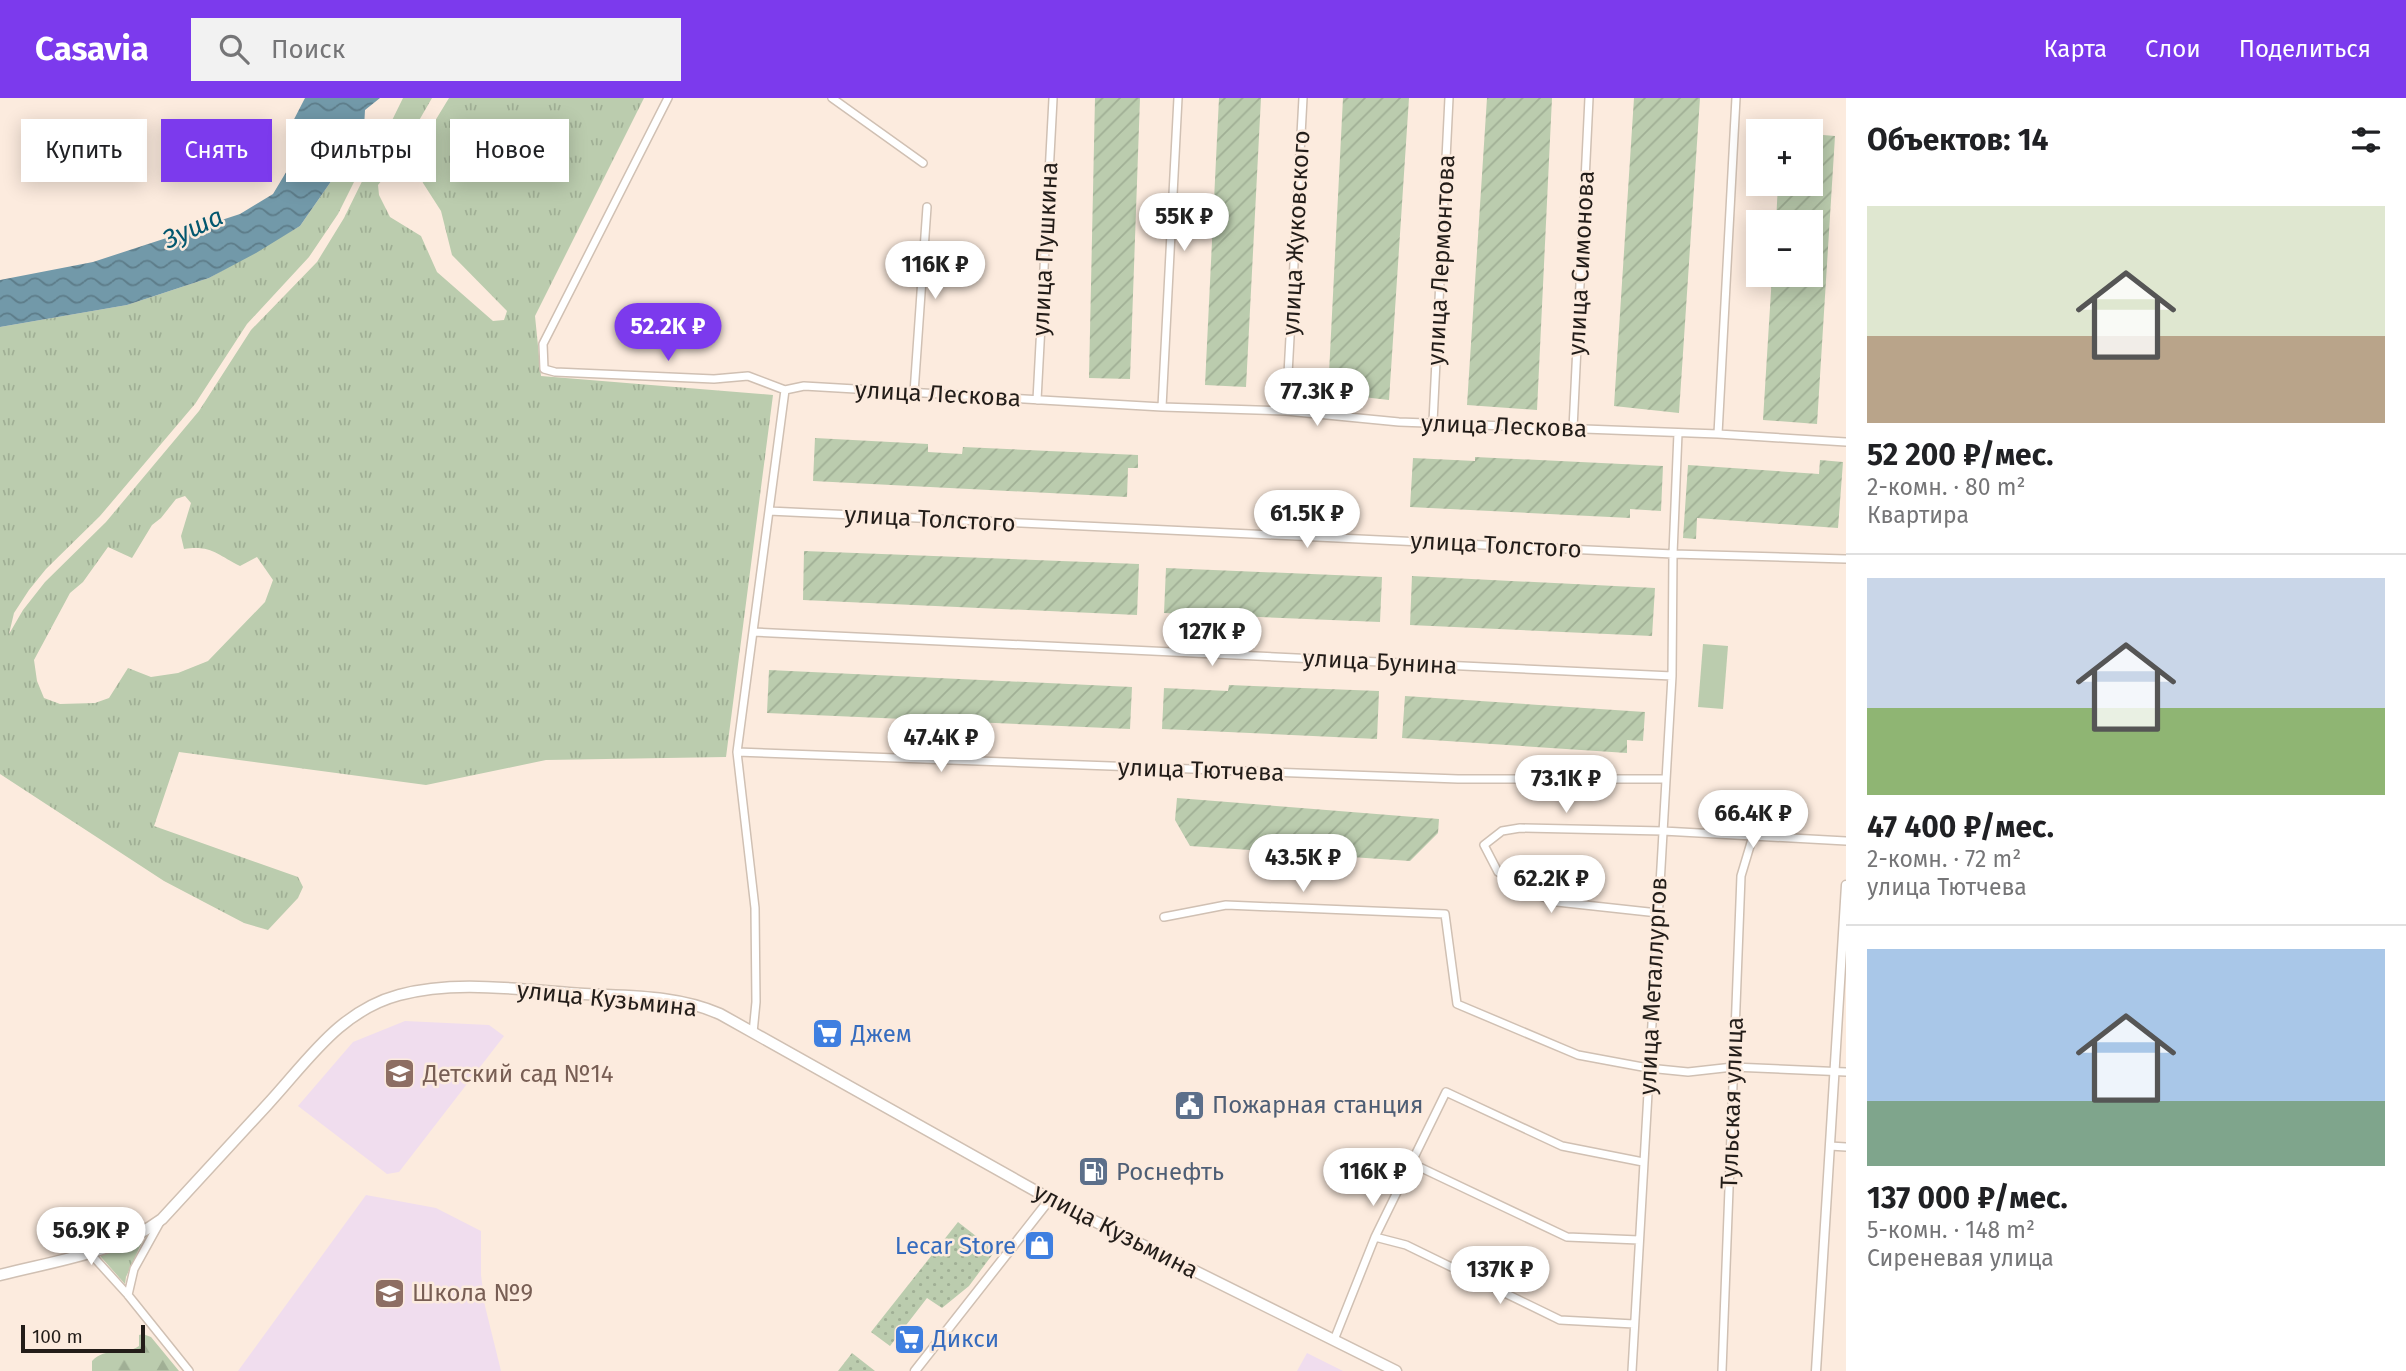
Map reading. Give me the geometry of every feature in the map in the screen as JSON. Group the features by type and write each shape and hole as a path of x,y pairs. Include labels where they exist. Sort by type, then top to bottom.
{"main road":[{"name":"улица Кузьмина","path":"0,1275 89,1252 135,1236 162,1219 329,1035 363,1009 400,995 468,987 674,1000 705,1007 1050,1199 1396,1371"}],"street":[{"path":"668,98 543,344 544,369 555,372 714,379 748,376 785,390 737,752 755,908 756,1002 753,1033"},
{"path":"832,98 923,163"},
{"path":"1162,407 1178,98"},
{"name":"улица Жуковского","path":"1286,411 1303,98"},
{"name":"улица Лермонтова","path":"1433,422 1449,98"},
{"name":"улица Симонова","path":"1573,429 1589,98"},
{"path":"1718,434 1736,98"},
{"name":"улица Пушкина","path":"1037,400 1053,99"},
{"path":"914,393 928,207"},
{"name":"улица Лескова","path":"785,390 804,386 1162,407 1286,411 1399,422 1718,434 1846,442"},
{"name":"улица Металлургов","path":"1632,1371 1672,676 1678,433"},
{"name":"улица Толстого","path":"769,511 1673,554 1846,559"},
{"name":"улица Бунина","path":"753,632 1672,676"},
{"name":"улица Тютчева","path":"737,752 1458,779 1666,779"},
{"path":"1658,913 1557,902 1538,895 1498,872 1484,845 1502,831 1520,828 1662,831 1846,841"},
{"name":"Тульская улица","path":"1722,1371 1741,876 1753,836"},
{"path":"1815,1371 1846,885"},
{"path":"1164,917 1227,905 1445,914 1457,1004 1578,1055 1648,1068 1688,1072 1733,1067 1846,1072"},
{"path":"1334,1340 1375,1237 1446,1092 1562,1146 1643,1162"},
{"path":"1830,1146 1846,1147"},
{"path":"1411,1163 1567,1237 1639,1240"},
{"path":"915,1371 1050,1199"},
{"path":"128,1295 134,1269 162,1219"},
{"path":"1375,1237 1406,1245 1560,1320 1634,1324"},
{"path":"89,1252 128,1295 189,1371"}],"shaded area":[{"name":"Детский сад №14","path":"405,1021 489,1025 504,1036 399,1172 387,1174 298,1106 353,1042"},
{"name":"Школа №9","path":"366,1195 436,1208 481,1231 481,1275 485,1306 501,1371 238,1371"},
{"path":"1307,1353 1343,1371 1297,1371"}],"green space":[{"path":"403,98 432,98 420,119 393,119"},
{"path":"449,98 644,98 535,316 541,376 773,395 726,757 546,760 426,785 179,752 154,826 298,877 303,887 298,898 268,930 244,923 164,881 0,774 0,327 127,305 209,278 300,226 331,182 354,182 338,214 309,257 247,324 195,404 100,516 46,569 29,590 14,613 9,634 23,610 45,582 106,522 199,411 251,330 317,262 344,218 362,182 380,182 379,195 390,217 421,236 437,272 493,321 504,320 507,311 452,255 441,211 423,182 436,182 436,119","holes":["185,496 191,503 181,536 184,549 208,550 240,566 257,557 273,580 265,602 208,661 178,673 151,677 128,668 109,698 95,703 60,704 44,698 37,681 34,660 70,593 83,582 108,547 132,558 152,525 176,499"]},
{"path":"1095,98 1140,98 1130,379 1089,378"},
{"path":"1219,98 1261,98 1246,387 1205,385"},
{"path":"1343,98 1409,98 1389,400 1328,393"},
{"path":"1487,98 1552,98 1537,410 1467,405"},
{"path":"1634,98 1700,98 1679,413 1614,406"},
{"path":"1823,135 1835,136 1817,424 1763,420 1771,287 1823,287 1823,210 1777,210 1777,196 1823,196"},
{"path":"815,438 928,444 928,452 962,454 963,447 1138,455 1138,468 1128,468 1127,497 813,481"},
{"path":"1475,457 1663,466 1661,511 1630,509 1630,518 1410,507 1413,458 1475,461"},
{"path":"1820,460 1843,462 1838,528 1697,518 1696,539 1683,538 1688,465 1819,474"},
{"path":"804,551 1139,564 1137,615 803,600"},
{"path":"1166,568 1382,577 1380,622 1164,613"},
{"path":"1412,576 1655,588 1652,636 1410,625"},
{"path":"1703,644 1728,646 1723,709 1698,707"},
{"path":"769,670 1132,687 1130,729 767,713"},
{"path":"1229,685 1379,691 1377,739 1162,729 1164,688 1228,691"},
{"path":"1405,696 1645,712 1643,741 1627,740 1627,753 1402,738"},
{"path":"1177,798 1439,819 1438,833 1410,861 1190,846 1175,820"},
{"path":"958,1222 995,1251 969,1286 942,1308 927,1298 890,1346 871,1332"},
{"path":"143,1240 125,1284 101,1257 101,1253"},
{"path":"139,1335 151,1337 179,1371 92,1371 92,1361 97,1356 133,1349 139,1346"},
{"path":"852,1353 875,1371 838,1371"}],"water":[{"path":"305,98 380,98 365,110 364,119 294,119"},
{"path":"286,172 286,182 331,182 300,226 209,278 127,305 0,327 0,280 93,262 240,214 273,194"}],"place":[{"name":"Джем","path":"828,1034"},
{"name":"Детский сад №14","path":"400,1074"},
{"name":"Пожарная станция","path":"1189,1105"},
{"name":"Роснефть","path":"1093,1172"},
{"name":"Lecar Store","path":"1039,1246"},
{"name":"Школа №9","path":"389,1293"},
{"name":"Дикси","path":"909,1339"}],"water label":[{"name":"Зуша","path":"193,228"}]}
